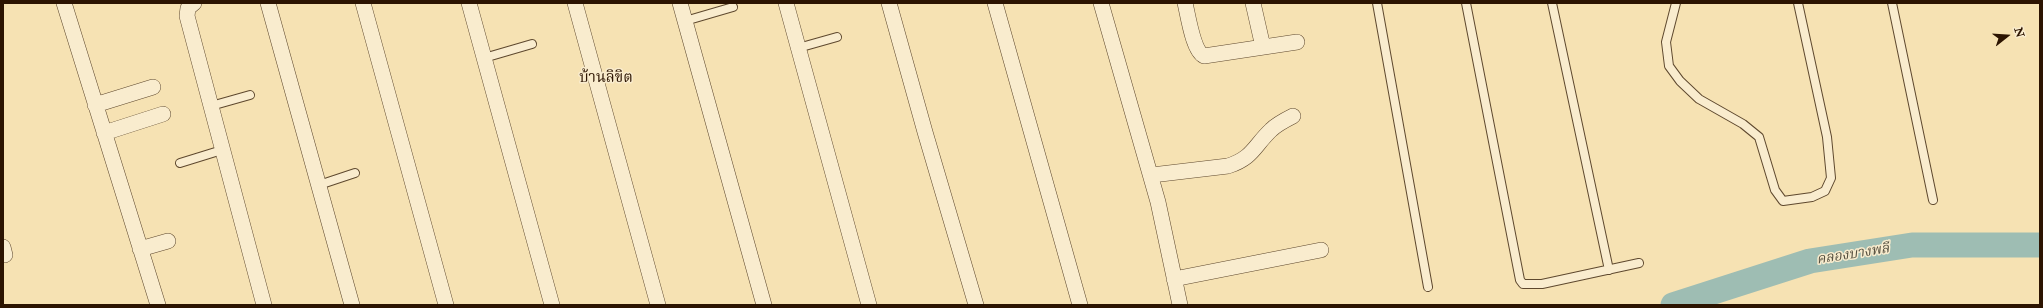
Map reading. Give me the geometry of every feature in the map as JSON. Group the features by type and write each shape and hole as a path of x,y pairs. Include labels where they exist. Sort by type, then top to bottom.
{"street":[{"path":"64,3 158,305"},
{"path":"194,3 188,8 186,16 264,305"},
{"path":"268,3 352,305"},
{"path":"363,3 446,305"},
{"path":"470,3 552,305"},
{"path":"575,3 658,305"},
{"path":"680,3 764,305"},
{"path":"786,3 869,305"},
{"path":"889,3 924,132 976,305"},
{"path":"995,3 1080,305"},
{"path":"1101,3 1152,176 1180,305"},
{"path":"1184,3 1195,45 1204,56 1297,42"},
{"path":"1253,3 1263,47"},
{"path":"95,104 153,88"},
{"path":"104,133 163,114"},
{"path":"1152,176 1228,166 1240,162 1247,158 1271,130 1292,116"},
{"path":"140,249 168,241"},
{"path":"1174,279 1321,250"}],"lane":[{"path":"1378,3 1428,287"},
{"path":"1466,3 1520,280 1523,284 1542,284 1639,263"},
{"path":"1552,3 1609,270"},
{"path":"1676,3 1666,42 1669,66 1680,81 1699,99 1743,124 1759,137 1775,190 1783,201 1812,197 1825,191 1831,178 1827,137 1798,3"},
{"path":"1892,3 1933,200"},
{"path":"685,21 733,7"},
{"path":"798,48 837,37"},
{"path":"484,58 532,44"},
{"path":"211,106 250,95"},
{"path":"180,163 222,150"},
{"path":"319,185 355,173"}],"waterway":[{"name":"คลองบางพลี","path":"1673,305 1810,261 1912,245 2040,245"}],"district":[{"name":"บ้านลิขิต","path":"606,79"}]}
